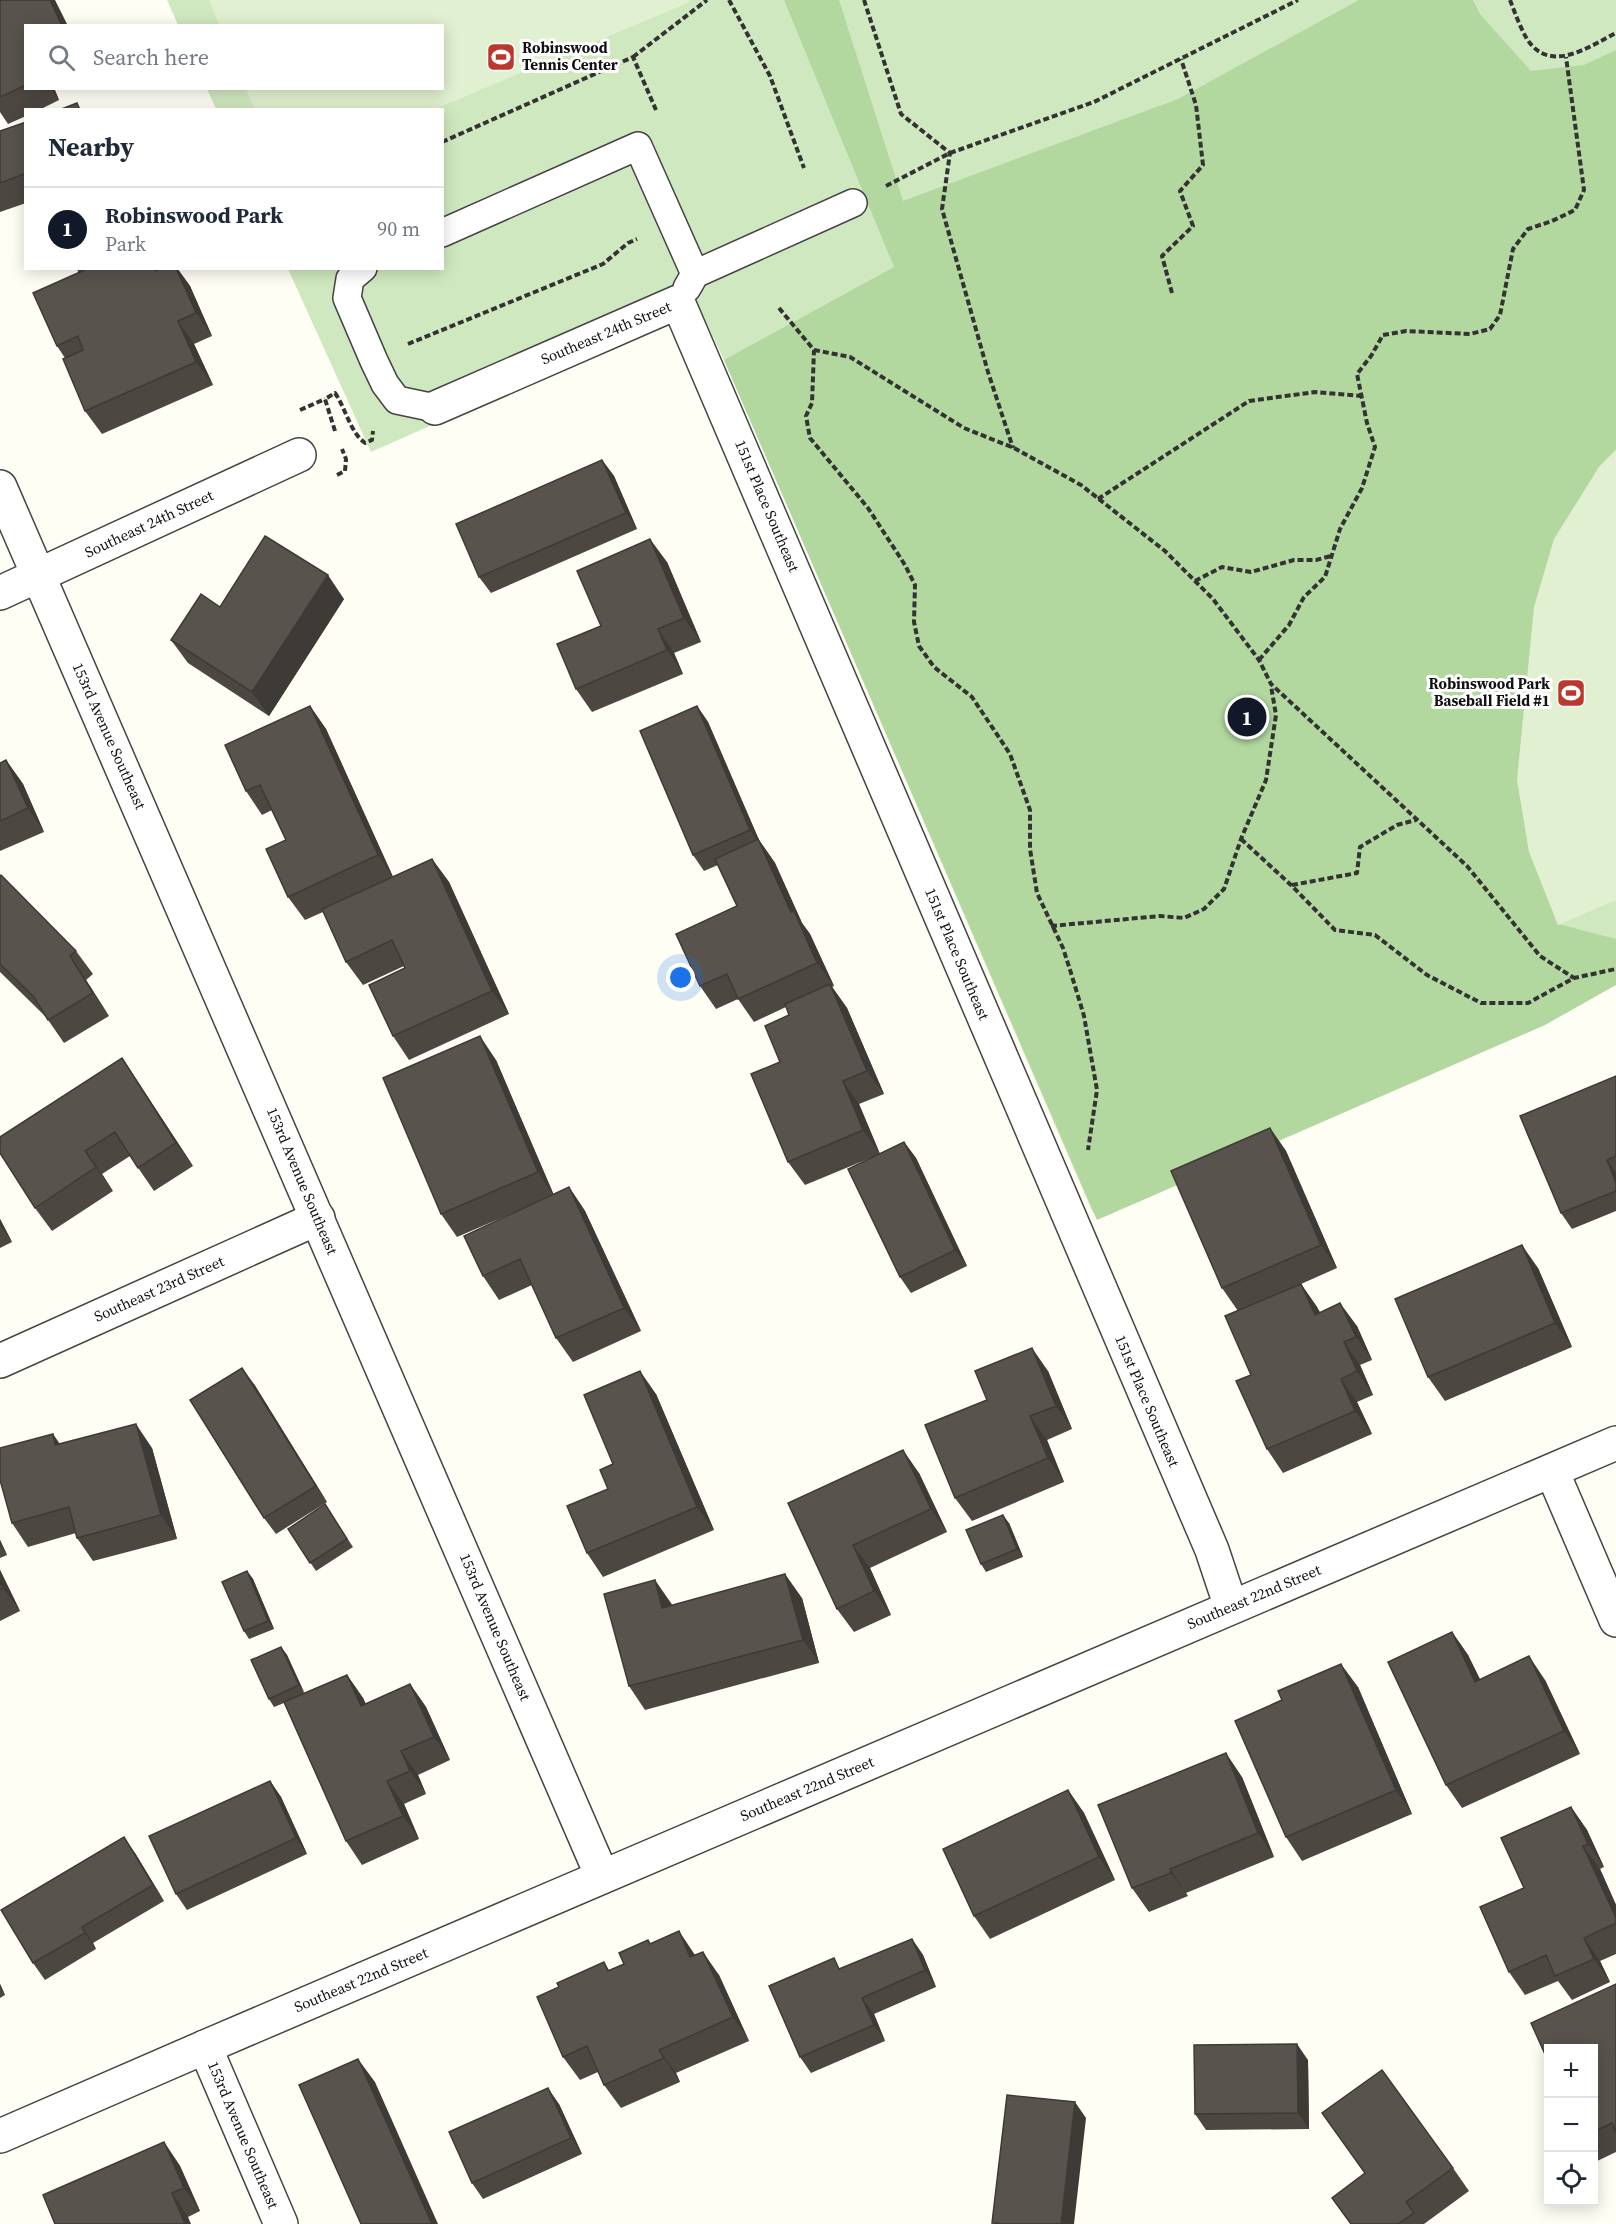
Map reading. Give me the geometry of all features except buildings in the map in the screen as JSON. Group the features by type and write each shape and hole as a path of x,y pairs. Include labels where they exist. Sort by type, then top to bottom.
{"street":[{"name":"Southeast 24th Street","path":"435,408 678,302"},
{"name":"151st Place Southeast","path":"678,302 1212,1550 1232,1607"},
{"name":"Southeast 24th Street","path":"0,593 298,454"},
{"name":"153rd Avenue Southeast","path":"0,487 602,1876"},
{"name":"Southeast 23rd Street","path":"0,1361 318,1218"},
{"name":"Southeast 22nd Street","path":"0,2136 1616,1443"},
{"path":"1552,1471 1616,1620"},
{"name":"153rd Avenue Southeast","path":"205,2047 281,2224"}],"lane":[{"path":"444,231 638,146 695,274"},
{"path":"678,302 695,274 853,202"},
{"path":"361,270 350,279 347,298 385,384 397,400 435,408"}],"path":[{"path":"444,141 633,57 707,0"},
{"path":"729,0 770,76 804,168"},
{"path":"864,0 901,114 950,153"},
{"path":"853,202 950,153 1094,102 1298,0"},
{"path":"1510,0 1532,45 1548,55 1566,57 1616,33"},
{"path":"633,57 659,119"},
{"path":"1259,660 1289,625 1304,597 1325,577 1340,529 1362,488 1375,447 1357,374 1383,335 1406,331 1470,334 1490,329 1500,315 1512,249 1528,229 1575,210 1584,190 1566,57"},
{"path":"1172,292 1162,256 1193,226 1179,191 1203,165 1196,105 1181,59"},
{"path":"950,153 942,209 988,372 1014,448"},
{"path":"406,345 425,335 603,264 628,243 645,236"},
{"path":"779,308 814,350 850,357 964,428 1014,448 1081,485 1165,551 1195,581 1213,600 1259,660 1271,684 1276,715 1266,780 1224,889 1204,909 1184,918 1160,916 1051,926"},
{"path":"814,350 812,403 806,416 810,438 868,508 905,565 915,585 914,622 919,646 934,667 972,698 1010,753 1030,810 1030,849 1037,893 1063,948 1084,1016 1097,1089 1088,1151"},
{"path":"1098,499 1249,401 1315,392 1361,396"},
{"path":"300,410 335,393 358,438 364,443 372,440 374,432 369,422"},
{"path":"298,454 327,480 345,471 346,459 325,399"},
{"path":"1195,581 1222,567 1251,572 1294,560 1316,561 1332,556"},
{"path":"1271,684 1467,866 1540,956 1574,978"},
{"path":"1291,885 1357,873 1360,847 1397,825 1416,820"},
{"path":"1242,839 1335,930 1375,935 1427,975 1481,1003 1528,1003 1574,978 1616,969"}],"green space":[{"path":"167,0 1616,0 1616,981 1093,1213 699,307 371,452 288,270 444,270 444,108 216,108 207,90 444,90 444,24 178,24"},
{"name":"Robinswood Tennis Center","path":"209,0 689,0 690,2 437,108 254,108 246,90 444,90 444,24 219,24"},
{"path":"784,0 839,0 903,201 1178,99 1359,0 1473,0 1480,14 1531,71 1584,65 1616,50 1616,450 1599,467 1558,924 1616,939 1616,985 1545,1025 1097,1220 724,360 894,267"},
{"name":"Robinswood Park Baseball Field #1","path":"1616,450 1616,900 1558,925 1529,852 1517,780 1534,607 1554,539 1599,467"}],"place":[{"name":"Robinswood Tennis Center","path":"501,57"},
{"name":"Robinswood Park Baseball Field #1","path":"1571,693"},
{"name":"Robinswood Park","path":"1247,717"}]}
